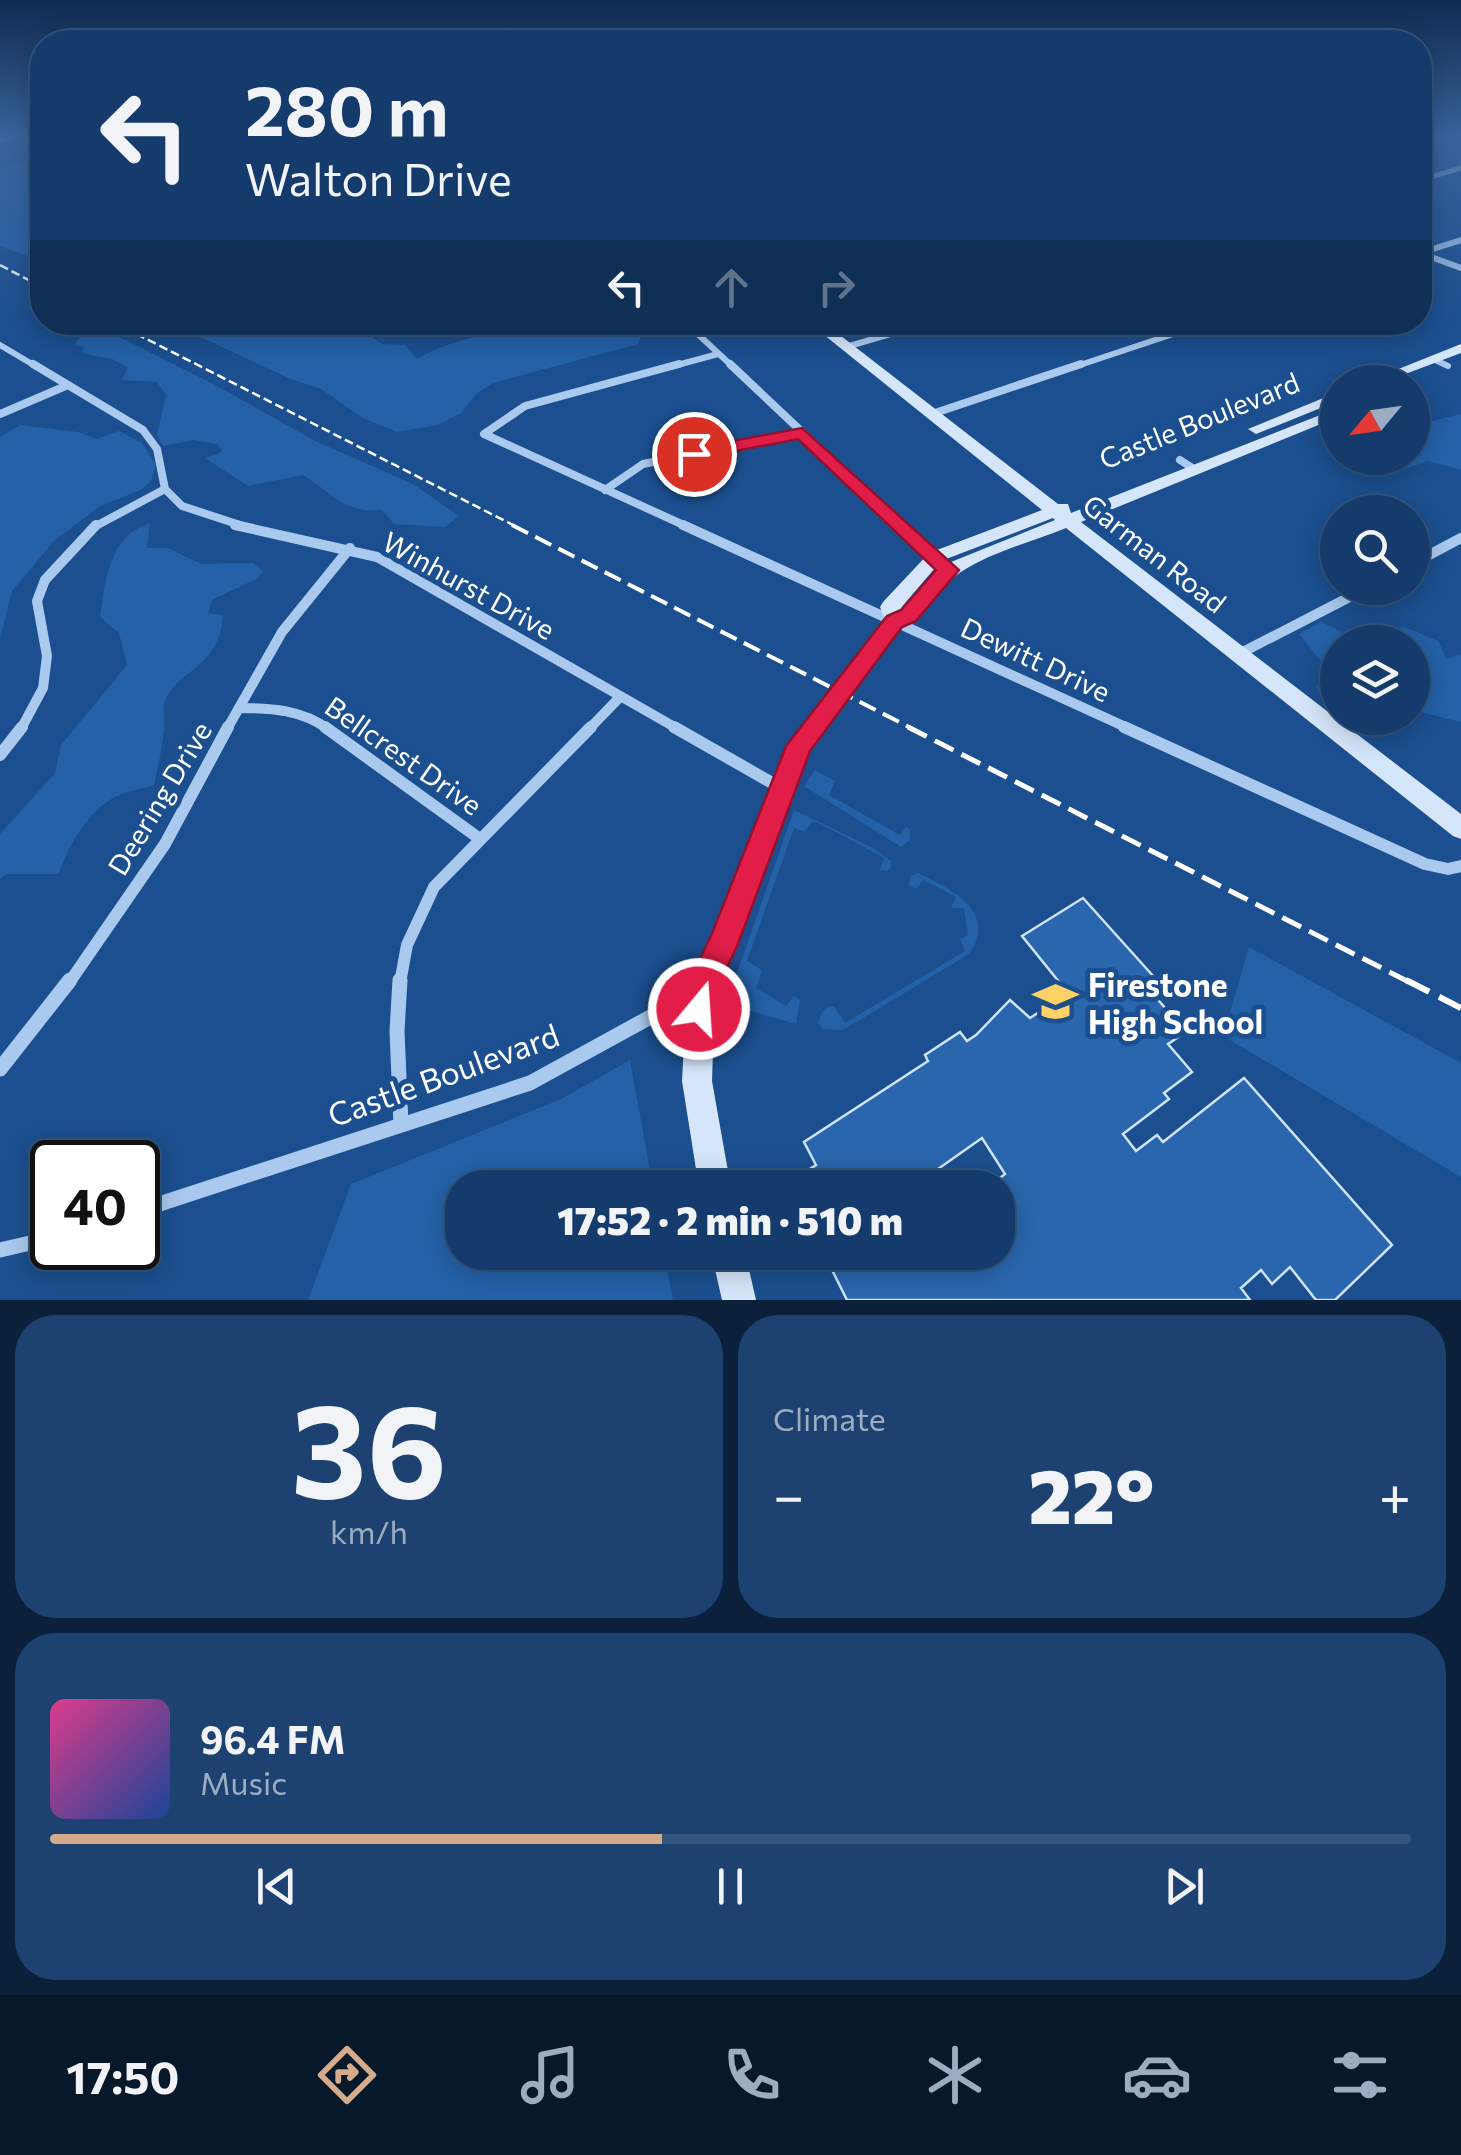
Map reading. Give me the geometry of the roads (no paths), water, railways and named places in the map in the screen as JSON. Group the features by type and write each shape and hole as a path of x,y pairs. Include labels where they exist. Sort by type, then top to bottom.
{"street":[{"path":"1432,249 1461,240"},
{"path":"1432,257 1461,268"},
{"path":"700,335 942,564"},
{"name":"Garman Road","path":"831,335 1461,828"},
{"path":"846,347 887,335"},
{"path":"932,414 1168,335"},
{"path":"0,345 148,435 157,449 165,488 99,522 42,586 38,612 47,656 43,688 21,729 0,755"},
{"path":"1447,362 1461,348"},
{"name":"Dewitt Drive","path":"718,354 525,406 484,434 1425,864 1448,869 1461,866"},
{"path":"0,414 68,385"},
{"name":"Castle Boulevard","path":"160,1204 468,1106 560,1070 659,1008 701,989 723,944 799,746 894,622 909,616 942,564 1188,464 1320,403"},
{"path":"1313,406 1320,408"},
{"name":"Castle Boulevard","path":"1188,464 1320,418"},
{"path":"605,490 643,464 802,434"},
{"name":"Winhurst Drive","path":"165,488 176,502 202,515 377,557 781,788"},
{"path":"1430,554 1461,538"},
{"name":"Deering Drive","path":"0,1069 52,1005 156,859 261,664 306,598 350,548"},
{"path":"1238,654 1334,605"},
{"path":"401,1125 398,989 404,945 434,887 620,697"},
{"name":"Bellcrest Drive","path":"240,708 271,708 313,718 480,839"},
{"path":"701,989 698,1081 711,1170"},
{"path":"0,1250 30,1243"},
{"path":"732,1270 738,1300"}],"railway":[{"path":"0,265 30,281"},
{"path":"139,335 517,527"},
{"path":"512,525 913,729"},
{"path":"908,727 1411,983"},
{"path":"1406,980 1461,1008"}],"place":[{"name":"Firestone High School","path":"1055,1002"}]}
